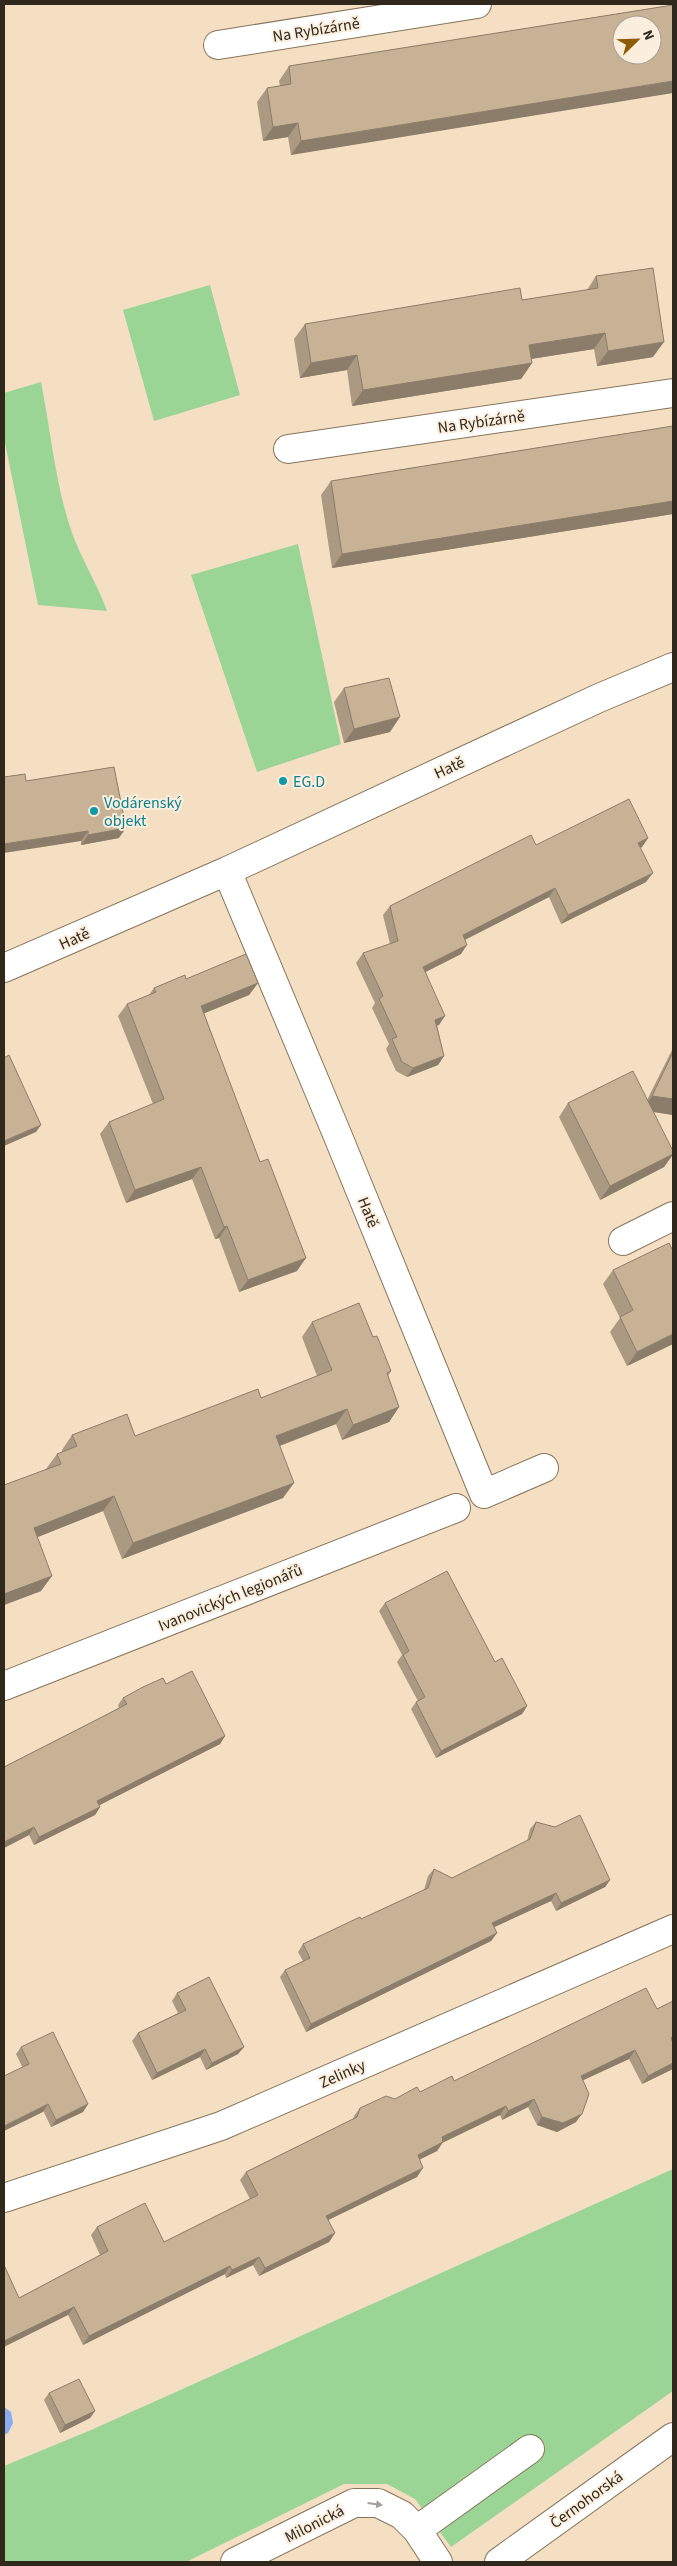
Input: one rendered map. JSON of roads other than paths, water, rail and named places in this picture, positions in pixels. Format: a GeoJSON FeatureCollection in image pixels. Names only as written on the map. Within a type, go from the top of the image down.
{"type":"FeatureCollection","features":[{"type":"Feature","properties":{"kind":"street","name":"Na Rybízárně"},"geometry":{"type":"LineString","coordinates":[[218,45],[414,9],[476,4]]}},
{"type":"Feature","properties":{"kind":"street","name":"Na Rybízárně"},"geometry":{"type":"LineString","coordinates":[[288,449],[673,393]]}},
{"type":"Feature","properties":{"kind":"street","name":"Hatě"},"geometry":{"type":"LineString","coordinates":[[4,968],[227,871],[599,698],[673,668]]}},
{"type":"Feature","properties":{"kind":"street","name":"Hatě"},"geometry":{"type":"LineString","coordinates":[[227,871],[341,1143],[484,1494],[544,1468]]}},
{"type":"Feature","properties":{"kind":"street"},"geometry":{"type":"LineString","coordinates":[[623,1241],[673,1216]]}},
{"type":"Feature","properties":{"kind":"street","name":"Ivanovických legionářů"},"geometry":{"type":"LineString","coordinates":[[4,1686],[456,1508]]}},
{"type":"Feature","properties":{"kind":"street","name":"Zelinky"},"geometry":{"type":"LineString","coordinates":[[4,2198],[221,2126],[673,1929]]}},
{"type":"Feature","properties":{"kind":"street","name":"Černohorská"},"geometry":{"type":"LineString","coordinates":[[499,2562],[673,2436]]}},
{"type":"Feature","properties":{"kind":"street"},"geometry":{"type":"LineString","coordinates":[[417,2530],[530,2449]]}},
{"type":"Feature","properties":{"kind":"street","name":"Milonická"},"geometry":{"type":"LineString","coordinates":[[235,2562],[354,2503],[378,2503],[402,2515],[417,2530],[438,2562]]}},
{"type":"Feature","properties":{"kind":"water"},"geometry":{"type":"Polygon","coordinates":[[[4,2407],[11,2412],[13,2423],[8,2433],[4,2435],[4,2407]]]}},
{"type":"Feature","properties":{"kind":"place","name":"EG.D"},"geometry":{"type":"Point","coordinates":[283,781]}},
{"type":"Feature","properties":{"kind":"place","name":"Vodárenský objekt"},"geometry":{"type":"Point","coordinates":[94,811]}}]}
